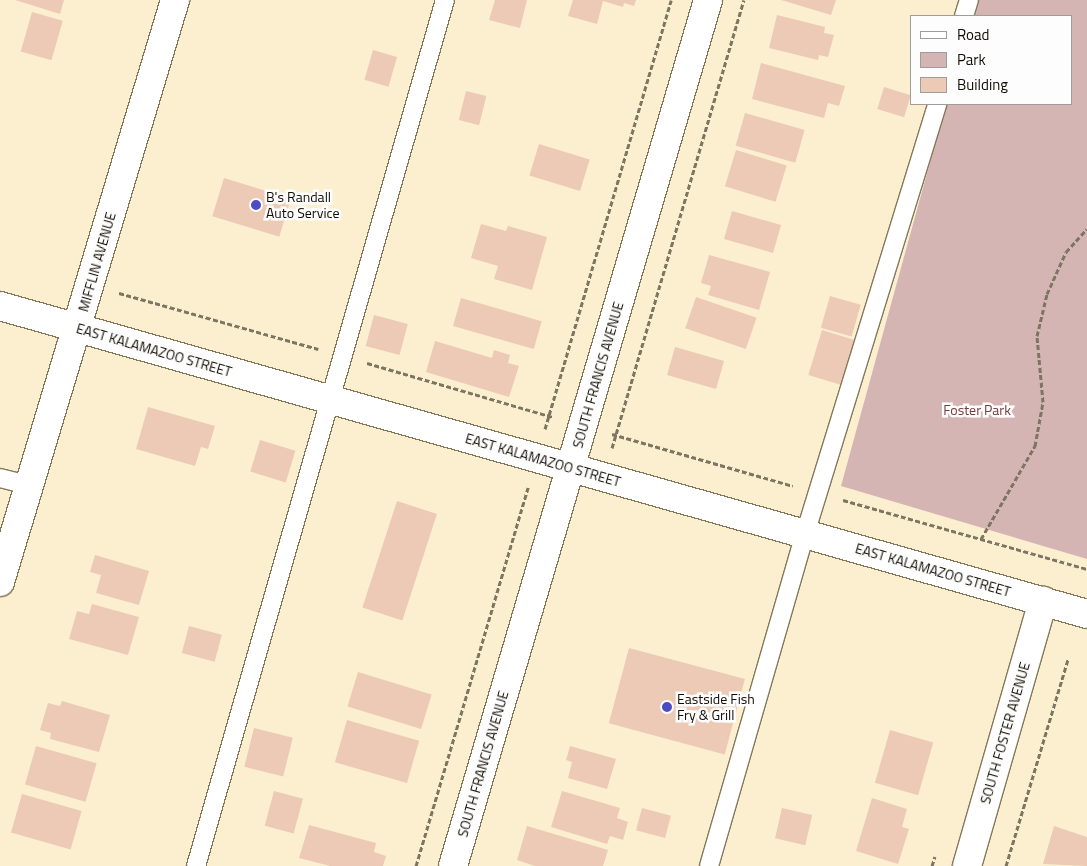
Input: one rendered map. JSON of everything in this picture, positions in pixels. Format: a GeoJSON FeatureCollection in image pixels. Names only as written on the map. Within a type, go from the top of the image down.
{"type":"FeatureCollection","features":[{"type":"Feature","properties":{"kind":"street","name":"MIFFLIN AVENUE"},"geometry":{"type":"LineString","coordinates":[[0,582],[175,0]]}},
{"type":"Feature","properties":{"kind":"street","name":"SOUTH FRANCIS AVENUE"},"geometry":{"type":"LineString","coordinates":[[453,866],[708,0]]}},
{"type":"Feature","properties":{"kind":"street","name":"EAST KALAMAZOO STREET"},"geometry":{"type":"LineString","coordinates":[[0,306],[1087,614]]}},
{"type":"Feature","properties":{"kind":"street","name":"SOUTH FOSTER AVENUE"},"geometry":{"type":"LineString","coordinates":[[967,866],[1043,601]]}},
{"type":"Feature","properties":{"kind":"lane"},"geometry":{"type":"LineString","coordinates":[[196,866],[445,0]]}},
{"type":"Feature","properties":{"kind":"lane"},"geometry":{"type":"LineString","coordinates":[[964,15],[968,0]]}},
{"type":"Feature","properties":{"kind":"lane"},"geometry":{"type":"LineString","coordinates":[[709,866],[805,534],[937,105]]}},
{"type":"Feature","properties":{"kind":"lane"},"geometry":{"type":"LineString","coordinates":[[0,478],[28,485]]}},
{"type":"Feature","properties":{"kind":"path"},"geometry":{"type":"LineString","coordinates":[[416,866],[672,0]]}},
{"type":"Feature","properties":{"kind":"path"},"geometry":{"type":"LineString","coordinates":[[616,435],[744,0]]}},
{"type":"Feature","properties":{"kind":"path"},"geometry":{"type":"LineString","coordinates":[[981,539],[1035,446],[1043,402],[1037,336],[1047,294],[1066,252],[1087,229]]}},
{"type":"Feature","properties":{"kind":"path"},"geometry":{"type":"LineString","coordinates":[[1006,866],[1068,659]]}},
{"type":"Feature","properties":{"kind":"green space","name":"Foster Park"},"geometry":{"type":"Polygon","coordinates":[[[975,0],[1087,0],[1087,559],[841,486],[946,105],[1072,105],[1072,15],[970,15],[975,0]]]}},
{"type":"Feature","properties":{"kind":"building"},"geometry":{"type":"Polygon","coordinates":[[[15,0],[64,0],[60,14],[15,0]]]}},
{"type":"Feature","properties":{"kind":"building"},"geometry":{"type":"Polygon","coordinates":[[[495,0],[527,0],[520,28],[489,20],[495,0]]]}},
{"type":"Feature","properties":{"kind":"building"},"geometry":{"type":"Polygon","coordinates":[[[573,0],[636,0],[634,6],[624,3],[623,7],[603,1],[597,24],[568,16],[573,0]]]}},
{"type":"Feature","properties":{"kind":"building"},"geometry":{"type":"Polygon","coordinates":[[[781,0],[836,0],[831,15],[781,0]]]}},
{"type":"Feature","properties":{"kind":"building"},"geometry":{"type":"Polygon","coordinates":[[[32,12],[63,21],[51,60],[21,51],[32,12]]]}},
{"type":"Feature","properties":{"kind":"building"},"geometry":{"type":"Polygon","coordinates":[[[777,15],[825,27],[824,33],[834,35],[828,57],[819,55],[818,60],[769,48],[777,15]]]}},
{"type":"Feature","properties":{"kind":"building"},"geometry":{"type":"Polygon","coordinates":[[[373,50],[397,57],[388,87],[364,80],[373,50]]]}},
{"type":"Feature","properties":{"kind":"building"},"geometry":{"type":"Polygon","coordinates":[[[761,63],[845,86],[839,106],[828,103],[824,118],[752,99],[761,63]]]}},
{"type":"Feature","properties":{"kind":"building"},"geometry":{"type":"Polygon","coordinates":[[[884,87],[910,95],[904,117],[877,109],[884,87]]]}},
{"type":"Feature","properties":{"kind":"building"},"geometry":{"type":"Polygon","coordinates":[[[466,91],[486,96],[479,125],[459,120],[466,91]]]}},
{"type":"Feature","properties":{"kind":"building"},"geometry":{"type":"Polygon","coordinates":[[[745,113],[805,130],[795,163],[736,146],[745,113]]]}},
{"type":"Feature","properties":{"kind":"building"},"geometry":{"type":"Polygon","coordinates":[[[539,144],[590,159],[580,191],[529,176],[539,144]]]}},
{"type":"Feature","properties":{"kind":"building"},"geometry":{"type":"Polygon","coordinates":[[[736,150],[787,165],[776,202],[725,186],[736,150]]]}},
{"type":"Feature","properties":{"kind":"building"},"geometry":{"type":"Polygon","coordinates":[[[224,178],[291,198],[279,237],[212,216],[224,178]]]}},
{"type":"Feature","properties":{"kind":"building"},"geometry":{"type":"Polygon","coordinates":[[[732,211],[781,225],[773,253],[724,239],[732,211]]]}},
{"type":"Feature","properties":{"kind":"building"},"geometry":{"type":"Polygon","coordinates":[[[481,224],[506,231],[508,226],[547,237],[532,290],[494,279],[498,266],[471,258],[481,224]]]}},
{"type":"Feature","properties":{"kind":"building"},"geometry":{"type":"Polygon","coordinates":[[[709,255],[770,272],[759,310],[708,295],[711,286],[701,283],[709,255]]]}},
{"type":"Feature","properties":{"kind":"building"},"geometry":{"type":"Polygon","coordinates":[[[830,296],[861,305],[852,337],[821,328],[830,296]]]}},
{"type":"Feature","properties":{"kind":"building"},"geometry":{"type":"Polygon","coordinates":[[[696,297],[757,318],[746,349],[685,328],[696,297]]]}},
{"type":"Feature","properties":{"kind":"building"},"geometry":{"type":"Polygon","coordinates":[[[461,298],[542,321],[534,349],[453,326],[461,298]]]}},
{"type":"Feature","properties":{"kind":"building"},"geometry":{"type":"Polygon","coordinates":[[[374,315],[408,324],[400,355],[366,346],[374,315]]]}},
{"type":"Feature","properties":{"kind":"building"},"geometry":{"type":"Polygon","coordinates":[[[822,330],[859,341],[846,386],[808,375],[822,330]]]}},
{"type":"Feature","properties":{"kind":"building"},"geometry":{"type":"Polygon","coordinates":[[[435,341],[492,358],[494,350],[510,355],[508,363],[519,366],[509,397],[426,372],[435,341]]]}},
{"type":"Feature","properties":{"kind":"building"},"geometry":{"type":"Polygon","coordinates":[[[675,347],[724,361],[716,389],[667,375],[675,347]]]}},
{"type":"Feature","properties":{"kind":"building"},"geometry":{"type":"Polygon","coordinates":[[[148,407],[215,426],[208,449],[201,447],[195,466],[136,449],[148,407]]]}},
{"type":"Feature","properties":{"kind":"building"},"geometry":{"type":"Polygon","coordinates":[[[260,440],[295,451],[286,482],[250,472],[260,440]]]}},
{"type":"Feature","properties":{"kind":"building"},"geometry":{"type":"Polygon","coordinates":[[[397,501],[437,514],[402,620],[362,608],[397,501]]]}},
{"type":"Feature","properties":{"kind":"building"},"geometry":{"type":"Polygon","coordinates":[[[95,555],[149,571],[139,605],[96,593],[101,575],[90,572],[95,555]]]}},
{"type":"Feature","properties":{"kind":"building"},"geometry":{"type":"Polygon","coordinates":[[[92,604],[139,617],[128,655],[69,639],[77,611],[89,614],[92,604]]]}},
{"type":"Feature","properties":{"kind":"building"},"geometry":{"type":"Polygon","coordinates":[[[189,626],[222,635],[215,662],[182,653],[189,626]]]}},
{"type":"Feature","properties":{"kind":"building"},"geometry":{"type":"Polygon","coordinates":[[[629,648],[745,679],[725,754],[609,723],[629,648]]]}},
{"type":"Feature","properties":{"kind":"building"},"geometry":{"type":"Polygon","coordinates":[[[358,672],[432,695],[421,729],[347,706],[358,672]]]}},
{"type":"Feature","properties":{"kind":"building"},"geometry":{"type":"Polygon","coordinates":[[[62,701],[110,715],[99,752],[50,739],[51,733],[40,730],[48,703],[60,706],[62,701]]]}},
{"type":"Feature","properties":{"kind":"building"},"geometry":{"type":"Polygon","coordinates":[[[347,720],[419,741],[407,783],[335,762],[347,720]]]}},
{"type":"Feature","properties":{"kind":"building"},"geometry":{"type":"Polygon","coordinates":[[[254,728],[293,738],[283,776],[244,767],[254,728]]]}},
{"type":"Feature","properties":{"kind":"building"},"geometry":{"type":"Polygon","coordinates":[[[890,730],[933,742],[918,795],[875,783],[890,730]]]}},
{"type":"Feature","properties":{"kind":"building"},"geometry":{"type":"Polygon","coordinates":[[[36,746],[97,763],[86,802],[25,784],[36,746]]]}},
{"type":"Feature","properties":{"kind":"building"},"geometry":{"type":"Polygon","coordinates":[[[570,746],[616,759],[607,789],[568,778],[572,762],[566,760],[570,746]]]}},
{"type":"Feature","properties":{"kind":"building"},"geometry":{"type":"Polygon","coordinates":[[[274,791],[303,799],[294,834],[265,826],[274,791]]]}},
{"type":"Feature","properties":{"kind":"building"},"geometry":{"type":"Polygon","coordinates":[[[562,791],[620,808],[617,818],[628,822],[623,840],[610,836],[607,844],[551,827],[562,791]]]}},
{"type":"Feature","properties":{"kind":"building"},"geometry":{"type":"Polygon","coordinates":[[[22,794],[82,811],[71,850],[11,832],[22,794]]]}},
{"type":"Feature","properties":{"kind":"building"},"geometry":{"type":"Polygon","coordinates":[[[872,798],[907,809],[902,827],[909,829],[898,864],[856,851],[872,798]]]}},
{"type":"Feature","properties":{"kind":"building"},"geometry":{"type":"Polygon","coordinates":[[[642,808],[671,816],[665,838],[636,830],[642,808]]]}},
{"type":"Feature","properties":{"kind":"building"},"geometry":{"type":"Polygon","coordinates":[[[782,808],[812,815],[805,845],[775,838],[782,808]]]}},
{"type":"Feature","properties":{"kind":"building"},"geometry":{"type":"Polygon","coordinates":[[[309,825],[376,843],[374,852],[386,856],[383,866],[330,866],[299,858],[309,825]]]}},
{"type":"Feature","properties":{"kind":"building"},"geometry":{"type":"Polygon","coordinates":[[[527,826],[608,850],[603,866],[535,866],[517,860],[527,826]]]}},
{"type":"Feature","properties":{"kind":"building"},"geometry":{"type":"Polygon","coordinates":[[[1054,826],[1087,837],[1087,866],[1043,864],[1054,826]]]}},
{"type":"Feature","properties":{"kind":"place","name":"B's Randall Auto Service"},"geometry":{"type":"Point","coordinates":[256,205]}},
{"type":"Feature","properties":{"kind":"place","name":"Eastside Fish Fry & Grill"},"geometry":{"type":"Point","coordinates":[667,707]}}]}
